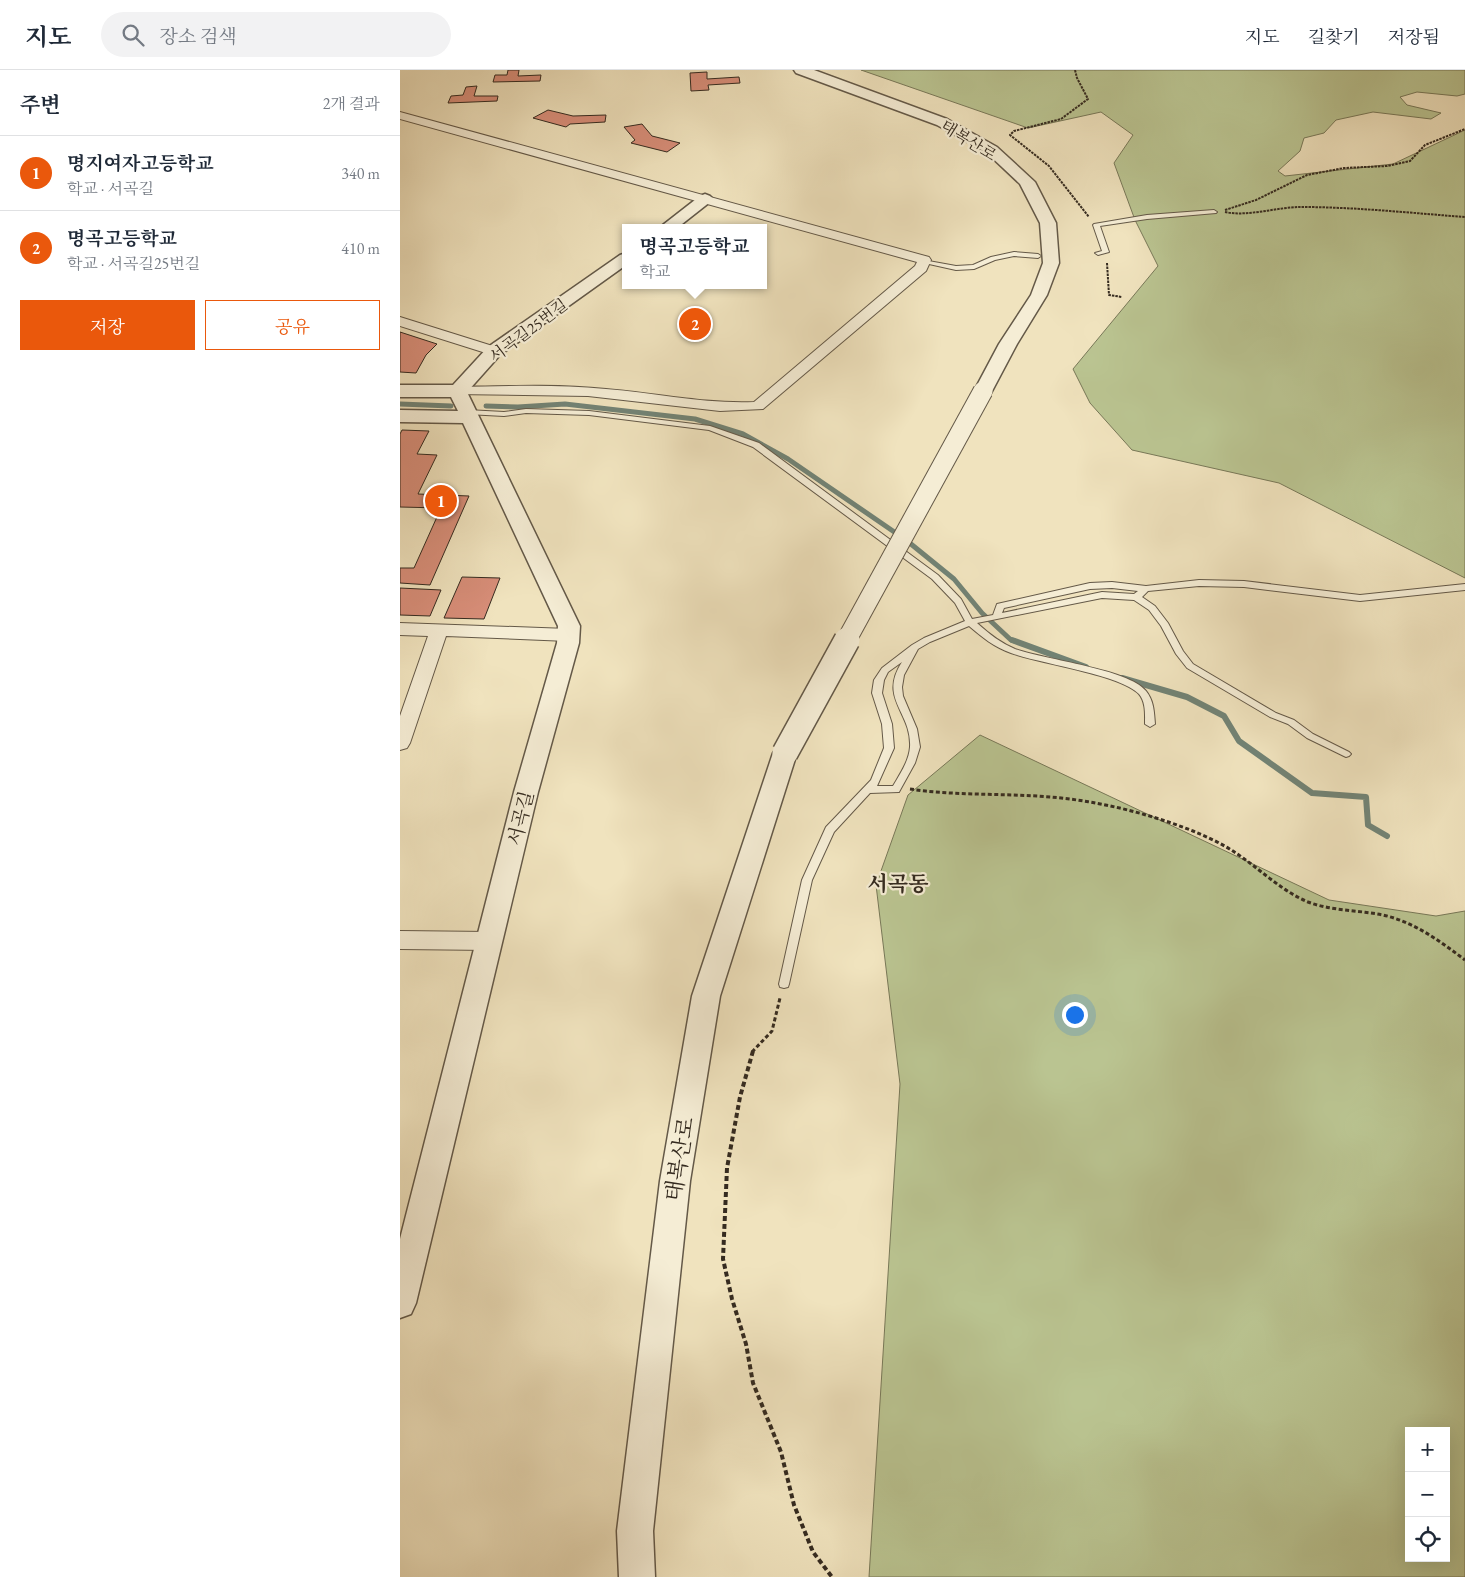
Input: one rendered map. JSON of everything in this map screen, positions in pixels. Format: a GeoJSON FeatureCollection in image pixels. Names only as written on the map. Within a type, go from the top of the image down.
{"type":"FeatureCollection","features":[{"type":"Feature","properties":{"kind":"street","name":"태복산로"},"geometry":{"type":"LineString","coordinates":[[637,1577],[635,1532],[674,1181],[705,1006],[785,753],[1008,344],[1039,295],[1051,262],[1048,223],[1027,182],[992,150],[942,122],[801,70]]}},
{"type":"Feature","properties":{"kind":"street"},"geometry":{"type":"LineString","coordinates":[[400,115],[924,260],[921,268],[758,406],[733,408],[606,393],[498,390],[458,392],[400,391]]}},
{"type":"Feature","properties":{"kind":"street"},"geometry":{"type":"LineString","coordinates":[[672,224],[705,199]]}},
{"type":"Feature","properties":{"kind":"street","name":"서곡길25번길"},"geometry":{"type":"LineString","coordinates":[[458,392],[494,351],[622,261]]}},
{"type":"Feature","properties":{"kind":"street"},"geometry":{"type":"LineString","coordinates":[[400,321],[494,351]]}},
{"type":"Feature","properties":{"kind":"street"},"geometry":{"type":"LineString","coordinates":[[400,416],[468,414],[458,392]]}},
{"type":"Feature","properties":{"kind":"street","name":"서곡길"},"geometry":{"type":"LineString","coordinates":[[400,1303],[526,792],[568,643],[569,626],[468,414]]}},
{"type":"Feature","properties":{"kind":"street"},"geometry":{"type":"LineString","coordinates":[[400,628],[568,635]]}},
{"type":"Feature","properties":{"kind":"street"},"geometry":{"type":"LineString","coordinates":[[400,742],[439,631]]}},
{"type":"Feature","properties":{"kind":"street"},"geometry":{"type":"LineString","coordinates":[[400,940],[489,941]]}},
{"type":"Feature","properties":{"kind":"lane"},"geometry":{"type":"LineString","coordinates":[[1098,253],[1106,252],[1096,225],[1146,217],[1214,212]]}},
{"type":"Feature","properties":{"kind":"lane"},"geometry":{"type":"LineString","coordinates":[[923,262],[956,268],[974,267],[993,258],[1014,254],[1038,256]]}},
{"type":"Feature","properties":{"kind":"lane"},"geometry":{"type":"LineString","coordinates":[[468,414],[526,412],[589,413],[710,428],[756,445],[935,577],[958,601],[970,622],[992,640],[1013,650],[1112,677],[1130,684],[1142,692],[1148,701],[1150,724]]}},
{"type":"Feature","properties":{"kind":"lane"},"geometry":{"type":"LineString","coordinates":[[996,617],[1000,606],[1090,586],[1112,585],[1146,589],[1199,583],[1244,584],[1360,598],[1465,586]]}},
{"type":"Feature","properties":{"kind":"lane"},"geometry":{"type":"LineString","coordinates":[[1136,597],[1146,589]]}},
{"type":"Feature","properties":{"kind":"lane"},"geometry":{"type":"LineString","coordinates":[[784,984],[807,880],[830,830],[874,782],[889,748],[887,724],[877,693],[879,680],[885,670],[927,640],[970,622],[1102,595],[1136,597],[1152,608],[1165,626],[1179,652],[1190,666],[1273,715],[1291,722],[1310,736],[1346,754]]}},
{"type":"Feature","properties":{"kind":"lane"},"geometry":{"type":"LineString","coordinates":[[867,790],[896,790],[910,765],[915,746],[899,692],[898,678],[915,648]]}},
{"type":"Feature","properties":{"kind":"path"},"geometry":{"type":"LineString","coordinates":[[1075,70],[1078,82],[1089,97],[1088,99],[1061,119],[1014,131],[1010,135],[1049,166],[1096,225]]}},
{"type":"Feature","properties":{"kind":"path"},"geometry":{"type":"LineString","coordinates":[[1214,212],[1248,203],[1307,175],[1344,168],[1387,166],[1410,161],[1425,145],[1465,129]]}},
{"type":"Feature","properties":{"kind":"path"},"geometry":{"type":"LineString","coordinates":[[1214,212],[1235,214],[1281,207],[1315,207],[1465,217]]}},
{"type":"Feature","properties":{"kind":"path"},"geometry":{"type":"LineString","coordinates":[[1106,252],[1109,295],[1122,296]]}},
{"type":"Feature","properties":{"kind":"path"},"geometry":{"type":"LineString","coordinates":[[897,786],[956,796],[1050,797],[1132,811],[1182,827],[1223,845],[1287,891],[1309,902],[1337,910],[1382,915],[1405,921],[1426,932],[1465,960]]}},
{"type":"Feature","properties":{"kind":"path"},"geometry":{"type":"LineString","coordinates":[[784,984],[772,1030],[751,1053],[740,1097],[727,1168],[723,1259],[732,1299],[746,1344],[753,1382],[781,1452],[794,1505],[813,1552],[832,1577]]}},
{"type":"Feature","properties":{"kind":"green space"},"geometry":{"type":"Polygon","coordinates":[[[861,70],[1465,70],[1465,94],[1457,96],[1417,92],[1400,97],[1407,105],[1441,113],[1431,119],[1373,112],[1336,120],[1324,133],[1304,138],[1300,151],[1278,171],[1285,176],[1393,164],[1465,130],[1465,578],[1279,483],[1132,450],[1090,403],[1073,369],[1158,266],[1135,220],[1114,163],[1133,135],[1101,112],[1028,128],[861,70]]]}},
{"type":"Feature","properties":{"kind":"green space"},"geometry":{"type":"Polygon","coordinates":[[[980,735],[1329,900],[1436,916],[1465,911],[1465,1577],[869,1577],[900,1084],[876,885],[908,795],[980,735]]]}},
{"type":"Feature","properties":{"kind":"building"},"geometry":{"type":"Polygon","coordinates":[[[508,70],[519,70],[518,76],[541,75],[540,81],[493,82],[495,75],[507,75],[508,70]]]}},
{"type":"Feature","properties":{"kind":"building"},"geometry":{"type":"Polygon","coordinates":[[[707,72],[707,79],[739,77],[740,83],[708,85],[709,90],[691,91],[690,73],[707,72]]]}},
{"type":"Feature","properties":{"kind":"building"},"geometry":{"type":"Polygon","coordinates":[[[477,86],[474,96],[498,96],[497,101],[448,103],[451,96],[463,95],[466,87],[477,86]]]}},
{"type":"Feature","properties":{"kind":"building"},"geometry":{"type":"Polygon","coordinates":[[[548,110],[573,116],[606,115],[605,122],[570,124],[566,127],[533,118],[548,110]]]}},
{"type":"Feature","properties":{"kind":"building"},"geometry":{"type":"Polygon","coordinates":[[[642,124],[652,136],[680,143],[667,152],[631,143],[635,140],[624,127],[642,124]]]}},
{"type":"Feature","properties":{"kind":"building"},"geometry":{"type":"Polygon","coordinates":[[[400,332],[437,344],[426,355],[416,373],[400,372],[400,332]]]}},
{"type":"Feature","properties":{"kind":"building"},"geometry":{"type":"Polygon","coordinates":[[[402,430],[429,431],[417,454],[437,455],[418,494],[469,496],[430,585],[400,583],[400,568],[414,568],[441,508],[400,507],[400,434],[402,430]]]}},
{"type":"Feature","properties":{"kind":"building"},"geometry":{"type":"Polygon","coordinates":[[[462,577],[500,578],[484,619],[444,618],[462,577]]]}},
{"type":"Feature","properties":{"kind":"building"},"geometry":{"type":"Polygon","coordinates":[[[400,588],[441,590],[430,616],[400,615],[400,588]]]}},
{"type":"Feature","properties":{"kind":"waterway"},"geometry":{"type":"LineString","coordinates":[[400,404],[451,406]]}},
{"type":"Feature","properties":{"kind":"waterway"},"geometry":{"type":"LineString","coordinates":[[486,406],[518,407],[565,404],[695,419],[743,434],[788,459],[906,540],[954,579],[982,613],[1014,641]]}},
{"type":"Feature","properties":{"kind":"waterway"},"geometry":{"type":"LineString","coordinates":[[1014,641],[1086,667]]}},
{"type":"Feature","properties":{"kind":"waterway"},"geometry":{"type":"LineString","coordinates":[[1122,678],[1187,697],[1224,716],[1239,741],[1312,793],[1366,797],[1368,825],[1387,836]]}},
{"type":"Feature","properties":{"kind":"place","name":"명곡고등학교"},"geometry":{"type":"Point","coordinates":[695,324]}},
{"type":"Feature","properties":{"kind":"place","name":"명지여자고등학교"},"geometry":{"type":"Point","coordinates":[441,501]}},
{"type":"Feature","properties":{"kind":"district","name":"서곡동"},"geometry":{"type":"Point","coordinates":[898,884]}}]}
